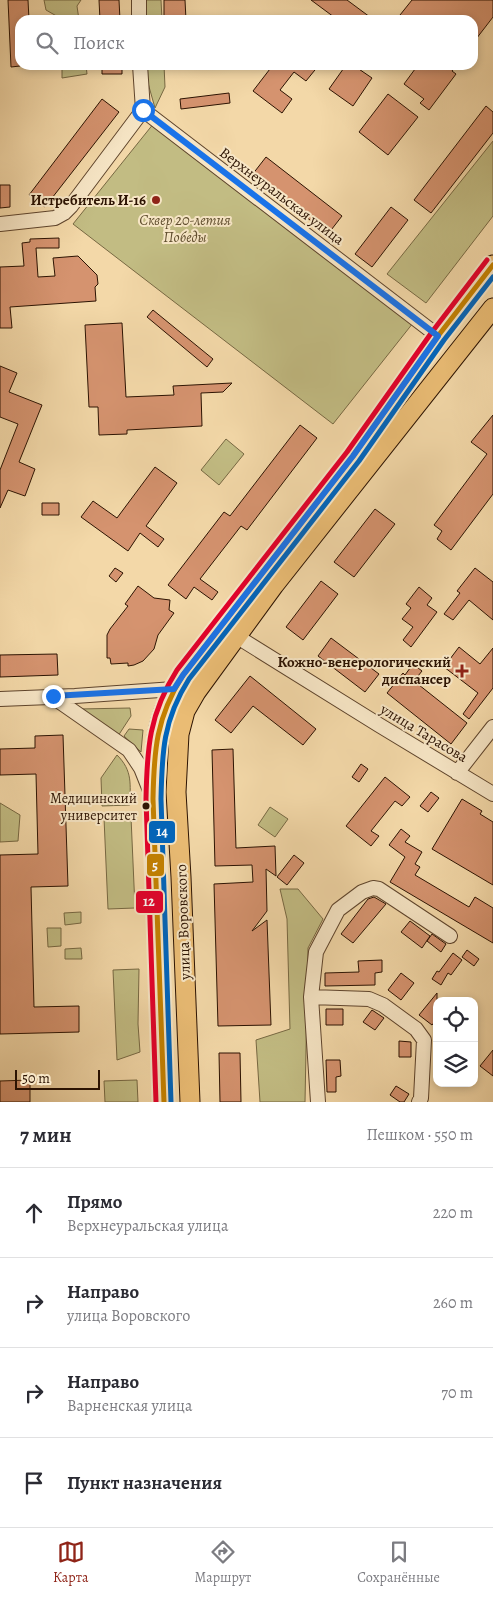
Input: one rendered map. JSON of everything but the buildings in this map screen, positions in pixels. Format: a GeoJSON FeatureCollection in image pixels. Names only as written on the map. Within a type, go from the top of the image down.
{"type":"FeatureCollection","features":[{"type":"Feature","properties":{"kind":"main road","name":"улица Воровского"},"geometry":{"type":"LineString","coordinates":[[164,1102],[153,798],[157,731],[164,708],[183,675],[353,456],[438,336],[493,265]]}},
{"type":"Feature","properties":{"kind":"main road","name":"улица Воровского"},"geometry":{"type":"LineString","coordinates":[[190,1102],[176,792],[179,734],[185,710],[236,636],[356,480],[493,308]]}},
{"type":"Feature","properties":{"kind":"street"},"geometry":{"type":"LineString","coordinates":[[139,0],[139,15]]}},
{"type":"Feature","properties":{"kind":"street"},"geometry":{"type":"LineString","coordinates":[[0,224],[55,218],[72,206],[143,110],[140,70]]}},
{"type":"Feature","properties":{"kind":"street","name":"Верхнеуральская улица"},"geometry":{"type":"LineString","coordinates":[[143,110],[438,336]]}},
{"type":"Feature","properties":{"kind":"street","name":"улица Тарасова"},"geometry":{"type":"LineString","coordinates":[[236,636],[493,794]]}},
{"type":"Feature","properties":{"kind":"street"},"geometry":{"type":"LineString","coordinates":[[0,699],[174,689]]}},
{"type":"Feature","properties":{"kind":"street"},"geometry":{"type":"LineString","coordinates":[[53,696],[129,750],[141,768],[153,798]]}},
{"type":"Feature","properties":{"kind":"street"},"geometry":{"type":"LineString","coordinates":[[457,773],[493,727]]}},
{"type":"Feature","properties":{"kind":"street"},"geometry":{"type":"LineString","coordinates":[[318,1102],[310,997],[316,952],[338,910],[362,892],[373,888],[379,889],[450,936]]}},
{"type":"Feature","properties":{"kind":"street"},"geometry":{"type":"LineString","coordinates":[[310,997],[368,999],[383,1005],[416,1029],[424,1040],[421,1098],[419,1102]]}},
{"type":"Feature","properties":{"kind":"green space"},"geometry":{"type":"Polygon","coordinates":[[[44,0],[81,0],[77,6],[78,15],[55,15],[46,10],[44,0]]]}},
{"type":"Feature","properties":{"kind":"green space"},"geometry":{"type":"Polygon","coordinates":[[[146,0],[161,0],[162,15],[146,15],[146,0]]]}},
{"type":"Feature","properties":{"kind":"green space"},"geometry":{"type":"Polygon","coordinates":[[[62,70],[87,70],[87,74],[62,78],[62,70]]]}},
{"type":"Feature","properties":{"kind":"green space"},"geometry":{"type":"Polygon","coordinates":[[[146,70],[164,70],[165,87],[155,108],[146,70]]]}},
{"type":"Feature","properties":{"kind":"green space","name":"Сквер 20-летия Победы"},"geometry":{"type":"Polygon","coordinates":[[[154,123],[413,323],[333,424],[73,224],[154,123]]]}},
{"type":"Feature","properties":{"kind":"green space"},"geometry":{"type":"Polygon","coordinates":[[[493,141],[493,216],[426,303],[387,274],[493,141]]]}},
{"type":"Feature","properties":{"kind":"green space"},"geometry":{"type":"Polygon","coordinates":[[[226,439],[244,454],[219,485],[201,470],[226,439]]]}},
{"type":"Feature","properties":{"kind":"green space"},"geometry":{"type":"Polygon","coordinates":[[[130,708],[131,716],[118,736],[79,709],[130,708]]]}},
{"type":"Feature","properties":{"kind":"green space"},"geometry":{"type":"Polygon","coordinates":[[[129,729],[143,730],[141,752],[124,736],[129,729]]]}},
{"type":"Feature","properties":{"kind":"green space"},"geometry":{"type":"Polygon","coordinates":[[[117,755],[126,767],[130,778],[130,805],[102,806],[101,778],[117,755]]]}},
{"type":"Feature","properties":{"kind":"green space"},"geometry":{"type":"Polygon","coordinates":[[[0,803],[20,815],[18,841],[0,842],[0,803]]]}},
{"type":"Feature","properties":{"kind":"green space"},"geometry":{"type":"Polygon","coordinates":[[[270,807],[288,819],[275,837],[258,825],[270,807]]]}},
{"type":"Feature","properties":{"kind":"green space"},"geometry":{"type":"Polygon","coordinates":[[[131,817],[135,908],[108,909],[104,818],[131,817]]]}},
{"type":"Feature","properties":{"kind":"green space"},"geometry":{"type":"Polygon","coordinates":[[[280,889],[298,889],[323,919],[308,948],[305,1102],[260,1102],[256,1040],[290,1029],[287,919],[280,889]]]}},
{"type":"Feature","properties":{"kind":"green space"},"geometry":{"type":"Polygon","coordinates":[[[81,912],[81,923],[65,925],[64,913],[81,912]]]}},
{"type":"Feature","properties":{"kind":"green space"},"geometry":{"type":"Polygon","coordinates":[[[47,928],[61,928],[61,946],[48,947],[47,928]]]}},
{"type":"Feature","properties":{"kind":"green space"},"geometry":{"type":"Polygon","coordinates":[[[81,948],[82,959],[65,959],[65,949],[81,948]]]}},
{"type":"Feature","properties":{"kind":"green space"},"geometry":{"type":"Polygon","coordinates":[[[139,969],[138,1024],[140,1052],[117,1060],[113,970],[139,969]]]}},
{"type":"Feature","properties":{"kind":"green space"},"geometry":{"type":"Polygon","coordinates":[[[137,1080],[138,1102],[105,1102],[104,1081],[137,1080]]]}},
{"type":"Feature","properties":{"kind":"transit line","name":"12"},"geometry":{"type":"LineString","coordinates":[[156,1102],[146,799],[147,764],[151,732],[160,702],[177,670],[347,452],[432,332],[487,260]]}},
{"type":"Feature","properties":{"kind":"transit line","name":"5"},"geometry":{"type":"LineString","coordinates":[[164,1102],[153,799],[154,765],[158,735],[167,706],[183,675],[353,456],[438,336],[493,265]]}},
{"type":"Feature","properties":{"kind":"transit line","name":"14"},"geometry":{"type":"LineString","coordinates":[[171,1102],[161,799],[163,751],[174,708],[189,679],[359,461],[444,340],[493,277]]}},
{"type":"Feature","properties":{"kind":"place","name":"Истребитель И-16"},"geometry":{"type":"Point","coordinates":[156,200]}},
{"type":"Feature","properties":{"kind":"place","name":"Кожно-венерологический диспансер"},"geometry":{"type":"Point","coordinates":[462,671]}},
{"type":"Feature","properties":{"kind":"place","name":"Медицинский университет"},"geometry":{"type":"Point","coordinates":[146,806]}},
{"type":"Feature","properties":{"kind":"route"},"geometry":{"type":"LineString","coordinates":[[53,696],[174,689],[179,680],[353,456],[438,336],[143,110]]}}]}
